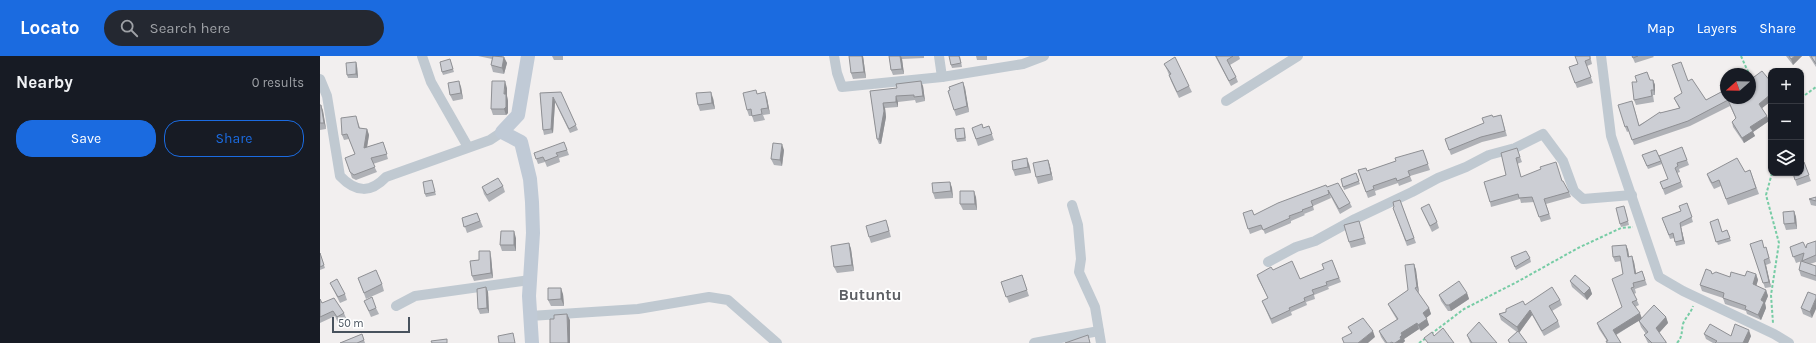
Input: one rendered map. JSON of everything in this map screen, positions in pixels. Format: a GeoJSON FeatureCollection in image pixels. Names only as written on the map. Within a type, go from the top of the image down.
{"type":"FeatureCollection","features":[{"type":"Feature","properties":{"kind":"street"},"geometry":{"type":"LineString","coordinates":[[422,56],[430,82],[468,147]]}},
{"type":"Feature","properties":{"kind":"street"},"geometry":{"type":"LineString","coordinates":[[528,56],[518,115],[521,142],[530,180],[532,202],[530,280],[532,343]]}},
{"type":"Feature","properties":{"kind":"street"},"geometry":{"type":"LineString","coordinates":[[834,56],[837,74],[842,87],[942,77],[1023,64],[1032,58],[1044,56]]}},
{"type":"Feature","properties":{"kind":"street"},"geometry":{"type":"LineString","coordinates":[[940,56],[942,77]]}},
{"type":"Feature","properties":{"kind":"street"},"geometry":{"type":"LineString","coordinates":[[1226,100],[1298,56]]}},
{"type":"Feature","properties":{"kind":"street"},"geometry":{"type":"LineString","coordinates":[[1601,56],[1611,136],[1643,226],[1659,277],[1696,298],[1774,334],[1789,343]]}},
{"type":"Feature","properties":{"kind":"street"},"geometry":{"type":"LineString","coordinates":[[320,79],[327,96],[340,176],[346,183],[358,189],[368,189],[379,185],[386,177],[490,140],[502,132],[518,115]]}},
{"type":"Feature","properties":{"kind":"street"},"geometry":{"type":"LineString","coordinates":[[502,132],[521,142]]}},
{"type":"Feature","properties":{"kind":"street"},"geometry":{"type":"LineString","coordinates":[[1268,262],[1296,247],[1315,241],[1355,219],[1438,178],[1466,167],[1489,155],[1515,148],[1543,134],[1563,161],[1574,191],[1583,199],[1632,195]]}},
{"type":"Feature","properties":{"kind":"street"},"geometry":{"type":"LineString","coordinates":[[1072,205],[1078,225],[1081,259],[1079,272],[1095,307],[1101,343]]}},
{"type":"Feature","properties":{"kind":"street"},"geometry":{"type":"LineString","coordinates":[[396,306],[415,296],[530,280]]}},
{"type":"Feature","properties":{"kind":"street"},"geometry":{"type":"LineString","coordinates":[[530,316],[638,309],[710,297],[728,300],[778,343]]}},
{"type":"Feature","properties":{"kind":"street"},"geometry":{"type":"LineString","coordinates":[[1034,343],[1099,331]]}},
{"type":"Feature","properties":{"kind":"path"},"geometry":{"type":"LineString","coordinates":[[1741,56],[1746,68]]}},
{"type":"Feature","properties":{"kind":"path"},"geometry":{"type":"LineString","coordinates":[[1804,96],[1816,87]]}},
{"type":"Feature","properties":{"kind":"path"},"geometry":{"type":"LineString","coordinates":[[1771,176],[1766,195],[1779,243],[1772,295],[1774,334]]}},
{"type":"Feature","properties":{"kind":"path"},"geometry":{"type":"LineString","coordinates":[[1419,343],[1464,309],[1578,248],[1621,228],[1643,226]]}},
{"type":"Feature","properties":{"kind":"path"},"geometry":{"type":"LineString","coordinates":[[1676,343],[1682,337],[1683,323],[1690,314],[1696,298]]}},
{"type":"Feature","properties":{"kind":"building"},"geometry":{"type":"Polygon","coordinates":[[[493,56],[504,57],[502,68],[491,65],[493,56]]]}},
{"type":"Feature","properties":{"kind":"building"},"geometry":{"type":"Polygon","coordinates":[[[849,56],[862,56],[864,72],[851,73],[849,56]]]}},
{"type":"Feature","properties":{"kind":"building"},"geometry":{"type":"Polygon","coordinates":[[[889,56],[900,56],[902,69],[891,70],[889,56]]]}},
{"type":"Feature","properties":{"kind":"building"},"geometry":{"type":"Polygon","coordinates":[[[949,56],[959,56],[961,63],[951,65],[949,56]]]}},
{"type":"Feature","properties":{"kind":"building"},"geometry":{"type":"Polygon","coordinates":[[[1216,56],[1233,56],[1227,60],[1236,77],[1229,81],[1216,56]]]}},
{"type":"Feature","properties":{"kind":"building"},"geometry":{"type":"Polygon","coordinates":[[[1575,56],[1590,56],[1590,59],[1585,61],[1591,77],[1575,83],[1569,67],[1578,64],[1575,56]]]}},
{"type":"Feature","properties":{"kind":"building"},"geometry":{"type":"Polygon","coordinates":[[[1811,56],[1816,56],[1816,64],[1811,56]]]}},
{"type":"Feature","properties":{"kind":"building"},"geometry":{"type":"Polygon","coordinates":[[[1175,57],[1189,86],[1177,92],[1169,75],[1171,74],[1164,64],[1175,57]]]}},
{"type":"Feature","properties":{"kind":"building"},"geometry":{"type":"Polygon","coordinates":[[[450,59],[453,69],[442,72],[440,62],[450,59]]]}},
{"type":"Feature","properties":{"kind":"building"},"geometry":{"type":"Polygon","coordinates":[[[356,62],[356,74],[347,75],[346,63],[356,62]]]}},
{"type":"Feature","properties":{"kind":"building"},"geometry":{"type":"Polygon","coordinates":[[[1681,62],[1688,81],[1692,79],[1706,100],[1720,93],[1720,104],[1688,121],[1632,140],[1627,126],[1625,127],[1618,105],[1632,101],[1639,126],[1660,112],[1680,108],[1674,98],[1682,93],[1672,65],[1681,62]]]}},
{"type":"Feature","properties":{"kind":"building"},"geometry":{"type":"Polygon","coordinates":[[[1762,71],[1768,78],[1768,96],[1759,104],[1767,116],[1750,127],[1753,131],[1742,138],[1732,122],[1736,118],[1730,104],[1756,104],[1756,76],[1762,71]]]}},
{"type":"Feature","properties":{"kind":"building"},"geometry":{"type":"Polygon","coordinates":[[[1647,72],[1650,80],[1653,80],[1654,90],[1651,90],[1652,96],[1634,100],[1632,82],[1637,82],[1635,76],[1647,72]]]}},
{"type":"Feature","properties":{"kind":"building"},"geometry":{"type":"Polygon","coordinates":[[[459,81],[461,93],[450,95],[448,83],[459,81]]]}},
{"type":"Feature","properties":{"kind":"building"},"geometry":{"type":"Polygon","coordinates":[[[492,81],[505,81],[504,94],[506,94],[506,107],[504,109],[491,109],[492,81]]]}},
{"type":"Feature","properties":{"kind":"building"},"geometry":{"type":"Polygon","coordinates":[[[921,81],[923,96],[896,96],[896,102],[883,103],[884,111],[879,139],[877,139],[870,91],[897,88],[896,84],[921,81]]]}},
{"type":"Feature","properties":{"kind":"building"},"geometry":{"type":"Polygon","coordinates":[[[963,82],[967,106],[954,110],[948,91],[950,90],[949,87],[963,82]]]}},
{"type":"Feature","properties":{"kind":"building"},"geometry":{"type":"Polygon","coordinates":[[[756,90],[757,94],[765,92],[768,108],[761,109],[762,114],[752,116],[751,109],[747,110],[743,93],[756,90]]]}},
{"type":"Feature","properties":{"kind":"building"},"geometry":{"type":"Polygon","coordinates":[[[561,92],[576,125],[569,129],[553,97],[551,129],[543,130],[540,93],[561,92]]]}},
{"type":"Feature","properties":{"kind":"building"},"geometry":{"type":"Polygon","coordinates":[[[711,92],[712,103],[698,105],[696,93],[711,92]]]}},
{"type":"Feature","properties":{"kind":"building"},"geometry":{"type":"Polygon","coordinates":[[[321,105],[324,123],[320,123],[321,105]]]}},
{"type":"Feature","properties":{"kind":"building"},"geometry":{"type":"Polygon","coordinates":[[[1492,115],[1493,117],[1501,115],[1505,131],[1481,137],[1449,150],[1445,139],[1484,123],[1482,118],[1492,115]]]}},
{"type":"Feature","properties":{"kind":"building"},"geometry":{"type":"Polygon","coordinates":[[[356,116],[359,128],[367,129],[364,148],[383,142],[387,154],[371,158],[375,167],[354,175],[350,172],[345,158],[355,154],[347,134],[342,135],[341,118],[356,116]]]}},
{"type":"Feature","properties":{"kind":"building"},"geometry":{"type":"Polygon","coordinates":[[[982,124],[983,128],[989,126],[992,134],[976,139],[972,128],[982,124]]]}},
{"type":"Feature","properties":{"kind":"building"},"geometry":{"type":"Polygon","coordinates":[[[964,128],[965,138],[956,139],[955,129],[964,128]]]}},
{"type":"Feature","properties":{"kind":"building"},"geometry":{"type":"Polygon","coordinates":[[[564,142],[567,150],[556,153],[558,156],[545,161],[543,157],[536,159],[534,153],[564,142]]]}},
{"type":"Feature","properties":{"kind":"building"},"geometry":{"type":"Polygon","coordinates":[[[773,143],[782,144],[780,160],[771,159],[773,143]]]}},
{"type":"Feature","properties":{"kind":"building"},"geometry":{"type":"Polygon","coordinates":[[[1682,147],[1687,160],[1677,163],[1678,166],[1675,168],[1681,182],[1663,189],[1660,182],[1668,179],[1659,156],[1682,147]]]}},
{"type":"Feature","properties":{"kind":"building"},"geometry":{"type":"Polygon","coordinates":[[[1517,148],[1520,157],[1516,158],[1521,177],[1541,169],[1540,167],[1556,162],[1562,181],[1569,192],[1544,199],[1549,214],[1539,217],[1532,197],[1519,198],[1518,194],[1490,202],[1484,182],[1506,175],[1501,153],[1517,148]]]}},
{"type":"Feature","properties":{"kind":"building"},"geometry":{"type":"Polygon","coordinates":[[[1423,150],[1428,164],[1408,171],[1410,176],[1397,181],[1396,178],[1373,186],[1374,189],[1366,192],[1358,170],[1366,168],[1367,171],[1396,161],[1395,158],[1423,150]]]}},
{"type":"Feature","properties":{"kind":"building"},"geometry":{"type":"Polygon","coordinates":[[[1656,150],[1661,161],[1647,166],[1642,155],[1656,150]]]}},
{"type":"Feature","properties":{"kind":"building"},"geometry":{"type":"Polygon","coordinates":[[[1027,158],[1028,167],[1013,170],[1012,161],[1027,158]]]}},
{"type":"Feature","properties":{"kind":"building"},"geometry":{"type":"Polygon","coordinates":[[[1737,158],[1745,172],[1750,170],[1756,188],[1726,199],[1719,180],[1712,183],[1707,174],[1737,158]]]}},
{"type":"Feature","properties":{"kind":"building"},"geometry":{"type":"Polygon","coordinates":[[[1048,160],[1051,174],[1036,177],[1033,163],[1048,160]]]}},
{"type":"Feature","properties":{"kind":"building"},"geometry":{"type":"Polygon","coordinates":[[[1804,162],[1809,175],[1795,180],[1794,176],[1804,176],[1804,162]]]}},
{"type":"Feature","properties":{"kind":"building"},"geometry":{"type":"Polygon","coordinates":[[[1356,173],[1359,181],[1343,187],[1341,179],[1356,173]]]}},
{"type":"Feature","properties":{"kind":"building"},"geometry":{"type":"Polygon","coordinates":[[[498,178],[503,186],[487,195],[482,187],[498,178]]]}},
{"type":"Feature","properties":{"kind":"building"},"geometry":{"type":"Polygon","coordinates":[[[432,180],[435,192],[425,194],[423,182],[432,180]]]}},
{"type":"Feature","properties":{"kind":"building"},"geometry":{"type":"Polygon","coordinates":[[[950,182],[951,191],[933,193],[932,183],[950,182]]]}},
{"type":"Feature","properties":{"kind":"building"},"geometry":{"type":"Polygon","coordinates":[[[1338,183],[1350,203],[1339,209],[1328,190],[1329,194],[1311,201],[1313,206],[1289,216],[1290,218],[1263,230],[1261,225],[1248,229],[1243,213],[1252,210],[1254,215],[1278,203],[1326,185],[1327,187],[1338,183]]]}},
{"type":"Feature","properties":{"kind":"building"},"geometry":{"type":"Polygon","coordinates":[[[960,191],[974,191],[975,204],[960,204],[960,191]]]}},
{"type":"Feature","properties":{"kind":"building"},"geometry":{"type":"Polygon","coordinates":[[[1816,197],[1816,201],[1809,199],[1816,197]]]}},
{"type":"Feature","properties":{"kind":"building"},"geometry":{"type":"Polygon","coordinates":[[[1400,200],[1414,238],[1406,241],[1393,208],[1393,202],[1400,200]]]}},
{"type":"Feature","properties":{"kind":"building"},"geometry":{"type":"Polygon","coordinates":[[[1687,203],[1692,217],[1680,223],[1683,240],[1675,242],[1673,233],[1669,235],[1662,218],[1681,211],[1679,206],[1687,203]]]}},
{"type":"Feature","properties":{"kind":"building"},"geometry":{"type":"Polygon","coordinates":[[[1429,204],[1437,222],[1430,226],[1421,208],[1429,204]]]}},
{"type":"Feature","properties":{"kind":"building"},"geometry":{"type":"Polygon","coordinates":[[[1624,206],[1628,221],[1620,224],[1616,208],[1624,206]]]}},
{"type":"Feature","properties":{"kind":"building"},"geometry":{"type":"Polygon","coordinates":[[[1794,211],[1795,223],[1784,224],[1783,212],[1794,211]]]}},
{"type":"Feature","properties":{"kind":"building"},"geometry":{"type":"Polygon","coordinates":[[[477,213],[480,221],[464,227],[462,218],[477,213]]]}},
{"type":"Feature","properties":{"kind":"building"},"geometry":{"type":"Polygon","coordinates":[[[1718,219],[1722,232],[1727,230],[1730,238],[1716,242],[1710,222],[1718,219]]]}},
{"type":"Feature","properties":{"kind":"building"},"geometry":{"type":"Polygon","coordinates":[[[886,220],[889,231],[869,237],[866,226],[886,220]]]}},
{"type":"Feature","properties":{"kind":"building"},"geometry":{"type":"Polygon","coordinates":[[[1359,221],[1364,238],[1349,242],[1344,225],[1359,221]]]}},
{"type":"Feature","properties":{"kind":"building"},"geometry":{"type":"Polygon","coordinates":[[[501,231],[514,231],[514,245],[500,245],[501,231]]]}},
{"type":"Feature","properties":{"kind":"building"},"geometry":{"type":"Polygon","coordinates":[[[1762,240],[1769,258],[1764,260],[1769,282],[1763,283],[1750,244],[1762,240]]]}},
{"type":"Feature","properties":{"kind":"building"},"geometry":{"type":"Polygon","coordinates":[[[1816,241],[1816,255],[1802,261],[1804,253],[1793,257],[1790,247],[1803,242],[1806,248],[1807,244],[1816,241]]]}},
{"type":"Feature","properties":{"kind":"building"},"geometry":{"type":"Polygon","coordinates":[[[849,243],[852,265],[834,267],[831,246],[849,243]]]}},
{"type":"Feature","properties":{"kind":"building"},"geometry":{"type":"Polygon","coordinates":[[[1626,245],[1628,257],[1632,256],[1635,274],[1642,271],[1645,280],[1633,283],[1634,287],[1631,288],[1637,300],[1632,302],[1640,313],[1613,330],[1621,343],[1607,343],[1606,341],[1608,341],[1597,323],[1622,307],[1612,279],[1623,274],[1620,256],[1613,257],[1612,246],[1626,245]]]}},
{"type":"Feature","properties":{"kind":"building"},"geometry":{"type":"Polygon","coordinates":[[[479,251],[490,251],[491,273],[472,276],[470,261],[479,260],[479,251]]]}},
{"type":"Feature","properties":{"kind":"building"},"geometry":{"type":"Polygon","coordinates":[[[1526,251],[1530,258],[1515,267],[1511,257],[1526,251]]]}},
{"type":"Feature","properties":{"kind":"building"},"geometry":{"type":"Polygon","coordinates":[[[320,253],[324,265],[320,267],[320,253]]]}},
{"type":"Feature","properties":{"kind":"building"},"geometry":{"type":"Polygon","coordinates":[[[1332,260],[1339,278],[1326,282],[1327,285],[1312,290],[1314,294],[1304,298],[1305,301],[1289,308],[1290,310],[1271,319],[1262,301],[1268,298],[1257,275],[1271,267],[1273,270],[1292,261],[1300,279],[1324,269],[1322,264],[1332,260]]]}},
{"type":"Feature","properties":{"kind":"building"},"geometry":{"type":"Polygon","coordinates":[[[1801,261],[1816,266],[1816,276],[1799,270],[1801,261]]]}},
{"type":"Feature","properties":{"kind":"building"},"geometry":{"type":"Polygon","coordinates":[[[1414,264],[1417,287],[1415,288],[1429,308],[1423,313],[1427,319],[1418,325],[1417,323],[1401,333],[1401,339],[1395,343],[1387,343],[1379,331],[1398,319],[1388,304],[1408,290],[1405,265],[1414,264]]]}},
{"type":"Feature","properties":{"kind":"building"},"geometry":{"type":"Polygon","coordinates":[[[1706,269],[1711,271],[1712,274],[1716,272],[1730,277],[1731,272],[1745,276],[1747,271],[1756,274],[1753,284],[1766,290],[1761,300],[1764,302],[1758,315],[1745,309],[1746,306],[1723,298],[1724,293],[1700,285],[1706,269]]]}},
{"type":"Feature","properties":{"kind":"building"},"geometry":{"type":"Polygon","coordinates":[[[376,270],[382,284],[364,293],[358,278],[376,270]]]}},
{"type":"Feature","properties":{"kind":"building"},"geometry":{"type":"Polygon","coordinates":[[[1022,275],[1027,290],[1006,297],[1001,282],[1022,275]]]}},
{"type":"Feature","properties":{"kind":"building"},"geometry":{"type":"Polygon","coordinates":[[[1575,275],[1590,288],[1584,294],[1570,281],[1575,275]]]}},
{"type":"Feature","properties":{"kind":"building"},"geometry":{"type":"Polygon","coordinates":[[[337,279],[345,294],[338,297],[330,283],[337,279]]]}},
{"type":"Feature","properties":{"kind":"building"},"geometry":{"type":"Polygon","coordinates":[[[1459,281],[1467,293],[1449,305],[1446,305],[1439,295],[1459,281]]]}},
{"type":"Feature","properties":{"kind":"building"},"geometry":{"type":"Polygon","coordinates":[[[486,287],[487,308],[478,309],[477,289],[486,287]]]}},
{"type":"Feature","properties":{"kind":"building"},"geometry":{"type":"Polygon","coordinates":[[[1552,287],[1560,300],[1549,306],[1558,321],[1542,331],[1530,310],[1517,327],[1499,314],[1506,312],[1506,309],[1523,301],[1525,305],[1552,287]]]}},
{"type":"Feature","properties":{"kind":"building"},"geometry":{"type":"Polygon","coordinates":[[[548,288],[561,288],[561,299],[548,300],[548,288]]]}},
{"type":"Feature","properties":{"kind":"building"},"geometry":{"type":"Polygon","coordinates":[[[1808,292],[1816,295],[1810,312],[1801,308],[1808,292]]]}},
{"type":"Feature","properties":{"kind":"building"},"geometry":{"type":"Polygon","coordinates":[[[372,297],[376,308],[369,311],[364,301],[372,297]]]}},
{"type":"Feature","properties":{"kind":"building"},"geometry":{"type":"Polygon","coordinates":[[[334,298],[344,313],[337,317],[333,311],[320,317],[320,299],[322,303],[334,298]]]}},
{"type":"Feature","properties":{"kind":"building"},"geometry":{"type":"Polygon","coordinates":[[[1654,305],[1666,317],[1656,328],[1666,343],[1652,343],[1644,335],[1648,332],[1639,321],[1654,305]]]}},
{"type":"Feature","properties":{"kind":"building"},"geometry":{"type":"Polygon","coordinates":[[[567,314],[568,343],[550,343],[550,319],[554,319],[554,315],[567,314]]]}},
{"type":"Feature","properties":{"kind":"building"},"geometry":{"type":"Polygon","coordinates":[[[1363,318],[1373,331],[1358,343],[1344,343],[1342,338],[1352,333],[1348,327],[1363,318]]]}},
{"type":"Feature","properties":{"kind":"building"},"geometry":{"type":"Polygon","coordinates":[[[1479,322],[1497,343],[1472,343],[1467,335],[1479,322]]]}},
{"type":"Feature","properties":{"kind":"building"},"geometry":{"type":"Polygon","coordinates":[[[1710,324],[1731,336],[1735,324],[1749,330],[1743,343],[1715,343],[1717,341],[1704,334],[1710,324]]]}},
{"type":"Feature","properties":{"kind":"building"},"geometry":{"type":"Polygon","coordinates":[[[1443,328],[1454,343],[1428,343],[1424,338],[1432,332],[1434,336],[1443,328]]]}},
{"type":"Feature","properties":{"kind":"building"},"geometry":{"type":"Polygon","coordinates":[[[1518,331],[1527,343],[1510,343],[1508,340],[1518,331]]]}},
{"type":"Feature","properties":{"kind":"building"},"geometry":{"type":"Polygon","coordinates":[[[513,333],[515,343],[499,343],[498,336],[513,333]]]}},
{"type":"Feature","properties":{"kind":"building"},"geometry":{"type":"Polygon","coordinates":[[[362,334],[364,340],[357,343],[340,343],[362,334]]]}},
{"type":"Feature","properties":{"kind":"building"},"geometry":{"type":"Polygon","coordinates":[[[1088,335],[1090,343],[1065,343],[1088,335]]]}},
{"type":"Feature","properties":{"kind":"building"},"geometry":{"type":"Polygon","coordinates":[[[447,339],[447,343],[432,343],[431,341],[447,339]]]}},
{"type":"Feature","properties":{"kind":"district","name":"Butuntu"},"geometry":{"type":"Point","coordinates":[870,294]}}]}
